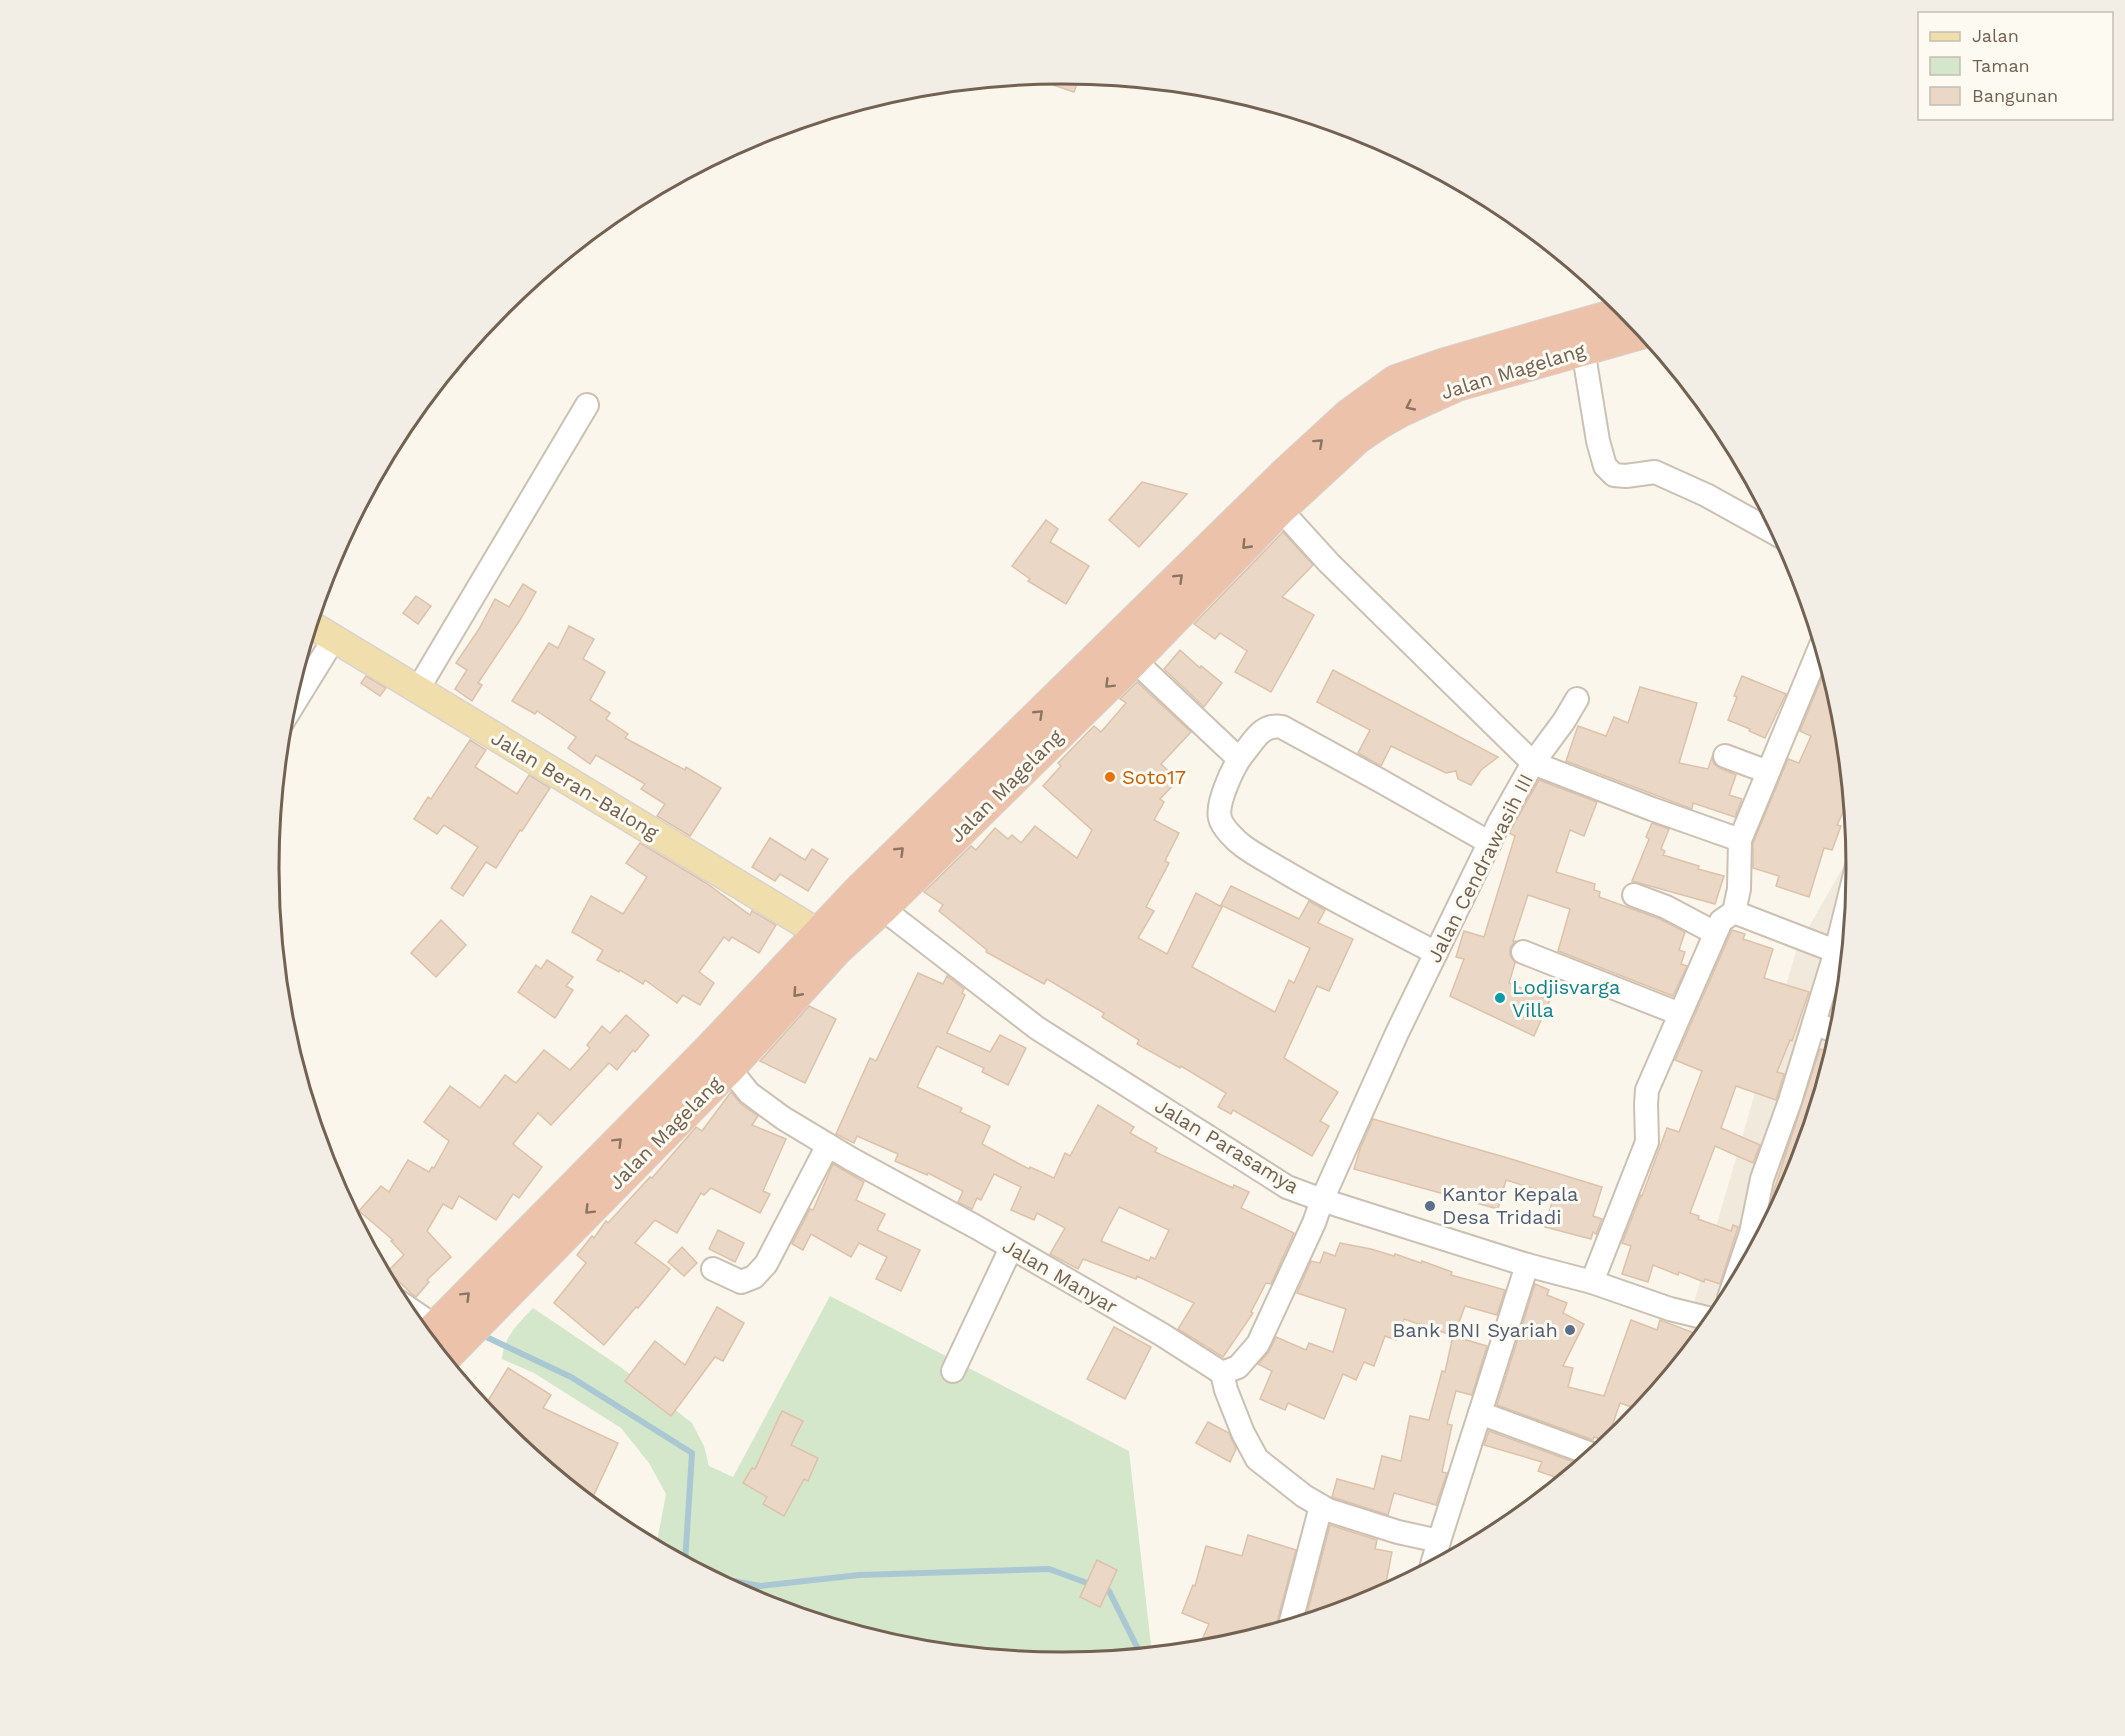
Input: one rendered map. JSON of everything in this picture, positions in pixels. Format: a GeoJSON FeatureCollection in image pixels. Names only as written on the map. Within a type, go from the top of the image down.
{"type":"FeatureCollection","features":[{"type":"Feature","properties":{"kind":"highway","name":"Jalan Magelang"},"geometry":{"type":"LineString","coordinates":[[432,1332],[709,1050],[870,900],[1261,497],[1349,415],[1396,381],[1444,364],[1618,315]]}},
{"type":"Feature","properties":{"kind":"highway","name":"Jalan Magelang"},"geometry":{"type":"LineString","coordinates":[[870,900],[1134,660],[1280,509],[1357,438],[1400,411],[1457,385],[1636,334]]}},
{"type":"Feature","properties":{"kind":"highway","name":"Jalan Magelang"},"geometry":{"type":"LineString","coordinates":[[448,1354],[729,1068],[828,941]]}},
{"type":"Feature","properties":{"kind":"main road","name":"Jalan Beran-Balong"},"geometry":{"type":"LineString","coordinates":[[317,627],[828,941]]}},
{"type":"Feature","properties":{"kind":"street"},"geometry":{"type":"LineString","coordinates":[[1582,350],[1598,441],[1605,466],[1614,475],[1626,476],[1641,472],[1655,472],[1706,495],[1770,531]]}},
{"type":"Feature","properties":{"kind":"street"},"geometry":{"type":"LineString","coordinates":[[418,689],[587,405]]}},
{"type":"Feature","properties":{"kind":"street","name":"Jalan Cendrawasih III"},"geometry":{"type":"LineString","coordinates":[[1280,509],[1329,562],[1533,763],[1490,843],[1397,1033],[1322,1200]]}},
{"type":"Feature","properties":{"kind":"street"},"geometry":{"type":"LineString","coordinates":[[298,697],[335,637]]}},
{"type":"Feature","properties":{"kind":"street"},"geometry":{"type":"LineString","coordinates":[[1592,1282],[1647,1142],[1647,1090],[1715,933],[1721,921],[1734,912],[1739,889],[1740,840],[1817,655]]}},
{"type":"Feature","properties":{"kind":"street"},"geometry":{"type":"LineString","coordinates":[[1134,660],[1239,759]]}},
{"type":"Feature","properties":{"kind":"street"},"geometry":{"type":"LineString","coordinates":[[1577,699],[1564,722],[1533,763],[1740,840]]}},
{"type":"Feature","properties":{"kind":"street"},"geometry":{"type":"LineString","coordinates":[[1436,953],[1304,883],[1241,845],[1225,828],[1220,818],[1222,797],[1239,759],[1262,731],[1276,726],[1282,727],[1490,843]]}},
{"type":"Feature","properties":{"kind":"street"},"geometry":{"type":"LineString","coordinates":[[1725,756],[1768,772]]}},
{"type":"Feature","properties":{"kind":"street"},"geometry":{"type":"LineString","coordinates":[[1634,895],[1666,907],[1715,933]]}},
{"type":"Feature","properties":{"kind":"street","name":"Jalan Parasamya"},"geometry":{"type":"LineString","coordinates":[[870,900],[1036,1028],[1287,1186],[1322,1200],[1592,1282],[1670,1309],[1704,1317]]}},
{"type":"Feature","properties":{"kind":"street"},"geometry":{"type":"LineString","coordinates":[[1734,912],[1842,953]]}},
{"type":"Feature","properties":{"kind":"street"},"geometry":{"type":"LineString","coordinates":[[1523,952],[1680,1014]]}},
{"type":"Feature","properties":{"kind":"street"},"geometry":{"type":"LineString","coordinates":[[1745,1253],[1752,1233],[1762,1179],[1790,1101],[1814,1023],[1842,954]]}},
{"type":"Feature","properties":{"kind":"street"},"geometry":{"type":"LineString","coordinates":[[1814,1023],[1829,1030]]}},
{"type":"Feature","properties":{"kind":"street","name":"Jalan Manyar"},"geometry":{"type":"LineString","coordinates":[[729,1068],[748,1094],[783,1118],[1161,1334],[1222,1373]]}},
{"type":"Feature","properties":{"kind":"street"},"geometry":{"type":"LineString","coordinates":[[712,1269],[741,1282],[754,1277],[766,1264],[828,1145]]}},
{"type":"Feature","properties":{"kind":"street"},"geometry":{"type":"LineString","coordinates":[[1322,1200],[1314,1223],[1258,1344],[1238,1367],[1222,1373],[1226,1390],[1243,1433],[1257,1459],[1304,1496],[1321,1506],[1398,1532],[1439,1541]]}},
{"type":"Feature","properties":{"kind":"street"},"geometry":{"type":"LineString","coordinates":[[953,1371],[1011,1248]]}},
{"type":"Feature","properties":{"kind":"street"},"geometry":{"type":"LineString","coordinates":[[1434,1558],[1527,1264]]}},
{"type":"Feature","properties":{"kind":"street"},"geometry":{"type":"LineString","coordinates":[[1480,1413],[1585,1452]]}},
{"type":"Feature","properties":{"kind":"street"},"geometry":{"type":"LineString","coordinates":[[1292,1617],[1321,1506]]}},
{"type":"Feature","properties":{"kind":"shaded area"},"geometry":{"type":"Polygon","coordinates":[[[1846,862],[1845,919],[1840,970],[1820,1071],[1805,1120],[1766,1215],[1714,1304],[1687,1341],[1693,1306],[1797,948],[1846,862]]]}},
{"type":"Feature","properties":{"kind":"green space"},"geometry":{"type":"Polygon","coordinates":[[[830,1296],[1129,1451],[1151,1646],[1062,1652],[960,1645],[910,1637],[810,1610],[716,1571],[657,1539],[666,1494],[649,1463],[621,1428],[534,1373],[502,1359],[509,1337],[533,1308],[622,1368],[692,1423],[704,1446],[709,1466],[733,1477],[830,1296]]]}},
{"type":"Feature","properties":{"kind":"building"},"geometry":{"type":"Polygon","coordinates":[[[1052,84],[1077,85],[1074,92],[1052,84]]]}},
{"type":"Feature","properties":{"kind":"building"},"geometry":{"type":"Polygon","coordinates":[[[1142,482],[1187,494],[1139,547],[1109,520],[1142,482]]]}},
{"type":"Feature","properties":{"kind":"building"},"geometry":{"type":"Polygon","coordinates":[[[1046,520],[1058,529],[1050,542],[1089,566],[1066,604],[1028,581],[1030,579],[1012,566],[1046,520]]]}},
{"type":"Feature","properties":{"kind":"building"},"geometry":{"type":"Polygon","coordinates":[[[1283,532],[1313,565],[1282,597],[1314,615],[1271,692],[1235,672],[1247,651],[1220,633],[1215,639],[1194,624],[1283,532]]]}},
{"type":"Feature","properties":{"kind":"building"},"geometry":{"type":"Polygon","coordinates":[[[523,584],[536,592],[478,683],[482,685],[472,701],[455,689],[467,670],[456,663],[479,629],[495,599],[509,607],[523,584]]]}},
{"type":"Feature","properties":{"kind":"building"},"geometry":{"type":"Polygon","coordinates":[[[416,596],[431,606],[418,624],[403,613],[416,596]]]}},
{"type":"Feature","properties":{"kind":"building"},"geometry":{"type":"Polygon","coordinates":[[[569,626],[594,639],[583,659],[605,672],[590,700],[610,713],[606,719],[628,734],[625,738],[685,770],[686,767],[721,788],[690,836],[657,816],[665,804],[641,789],[645,784],[596,755],[590,764],[568,748],[576,737],[537,711],[535,714],[512,701],[549,643],[558,648],[569,626]]]}},
{"type":"Feature","properties":{"kind":"building"},"geometry":{"type":"Polygon","coordinates":[[[1180,650],[1222,683],[1204,707],[1164,669],[1180,650]]]}},
{"type":"Feature","properties":{"kind":"building"},"geometry":{"type":"Polygon","coordinates":[[[1333,670],[1498,757],[1481,770],[1471,785],[1458,779],[1456,771],[1446,773],[1391,746],[1381,766],[1358,753],[1370,730],[1317,702],[1333,670]]]}},
{"type":"Feature","properties":{"kind":"building"},"geometry":{"type":"Polygon","coordinates":[[[366,676],[386,688],[380,696],[361,683],[366,676]]]}},
{"type":"Feature","properties":{"kind":"building"},"geometry":{"type":"Polygon","coordinates":[[[1742,676],[1786,694],[1765,738],[1728,720],[1742,676]]]}},
{"type":"Feature","properties":{"kind":"building"},"geometry":{"type":"Polygon","coordinates":[[[1822,676],[1840,766],[1844,810],[1837,825],[1841,826],[1832,850],[1824,848],[1809,897],[1776,886],[1779,876],[1753,868],[1753,843],[1788,759],[1799,763],[1811,736],[1800,731],[1822,676]]]}},
{"type":"Feature","properties":{"kind":"building"},"geometry":{"type":"Polygon","coordinates":[[[1137,682],[1191,732],[1161,764],[1178,780],[1160,799],[1164,802],[1154,820],[1179,833],[1165,861],[1169,863],[1146,907],[1154,911],[1138,938],[1167,954],[1196,893],[1222,907],[1192,967],[1275,1012],[1289,980],[1294,983],[1310,948],[1221,905],[1231,886],[1299,919],[1309,901],[1325,910],[1318,923],[1353,939],[1329,991],[1317,986],[1284,1058],[1338,1092],[1320,1121],[1329,1126],[1312,1156],[1233,1110],[1231,1114],[1218,1107],[1226,1093],[1181,1066],[1180,1068],[1137,1044],[1139,1040],[1102,1017],[1104,1013],[1047,979],[1044,984],[986,952],[987,950],[939,911],[943,905],[924,892],[971,846],[976,850],[995,828],[1008,839],[1012,835],[1021,843],[1035,826],[1077,858],[1092,830],[1043,786],[1061,766],[1058,763],[1094,726],[1101,732],[1126,703],[1120,699],[1137,682]]]}},
{"type":"Feature","properties":{"kind":"building"},"geometry":{"type":"Polygon","coordinates":[[[1640,687],[1697,703],[1679,763],[1708,769],[1712,757],[1714,764],[1736,775],[1729,795],[1742,799],[1735,817],[1693,803],[1692,809],[1566,761],[1578,726],[1606,736],[1614,717],[1628,723],[1640,687]]]}},
{"type":"Feature","properties":{"kind":"building"},"geometry":{"type":"Polygon","coordinates":[[[470,740],[486,750],[475,767],[517,794],[529,775],[550,788],[496,868],[486,862],[463,896],[451,888],[478,847],[444,825],[437,834],[414,819],[428,797],[431,799],[470,740]]]}},
{"type":"Feature","properties":{"kind":"building"},"geometry":{"type":"Polygon","coordinates":[[[1539,780],[1597,802],[1584,836],[1570,830],[1556,872],[1595,884],[1594,890],[1600,892],[1599,897],[1660,919],[1685,932],[1679,950],[1685,952],[1681,964],[1687,966],[1673,996],[1558,951],[1570,909],[1528,895],[1513,941],[1515,941],[1510,948],[1510,955],[1515,963],[1509,983],[1550,1000],[1534,1036],[1450,996],[1464,959],[1456,957],[1464,931],[1484,937],[1515,836],[1509,833],[1539,780]]]}},
{"type":"Feature","properties":{"kind":"building"},"geometry":{"type":"Polygon","coordinates":[[[1652,823],[1669,829],[1661,849],[1665,851],[1663,855],[1699,866],[1698,869],[1724,876],[1715,904],[1632,881],[1649,839],[1646,837],[1652,823]]]}},
{"type":"Feature","properties":{"kind":"building"},"geometry":{"type":"Polygon","coordinates":[[[770,838],[805,860],[812,849],[828,859],[808,891],[780,874],[775,881],[752,867],[770,838]]]}},
{"type":"Feature","properties":{"kind":"building"},"geometry":{"type":"Polygon","coordinates":[[[640,843],[706,883],[750,915],[752,911],[776,925],[759,953],[732,937],[729,941],[724,937],[699,972],[714,983],[700,1005],[683,995],[677,1003],[645,980],[643,984],[597,960],[603,950],[572,932],[591,896],[623,914],[647,877],[626,863],[640,843]]]}},
{"type":"Feature","properties":{"kind":"building"},"geometry":{"type":"Polygon","coordinates":[[[441,920],[466,945],[436,977],[411,953],[441,920]]]}},
{"type":"Feature","properties":{"kind":"building"},"geometry":{"type":"Polygon","coordinates":[[[1732,930],[1745,934],[1743,939],[1773,949],[1764,978],[1809,992],[1792,1041],[1790,1040],[1777,1072],[1784,1074],[1776,1100],[1736,1086],[1721,1128],[1760,1145],[1753,1163],[1715,1146],[1690,1213],[1699,1216],[1698,1219],[1731,1231],[1733,1225],[1738,1227],[1720,1284],[1705,1279],[1704,1282],[1679,1272],[1678,1275],[1653,1265],[1648,1282],[1622,1274],[1631,1246],[1622,1243],[1667,1128],[1679,1132],[1702,1071],[1675,1060],[1732,930]]]}},
{"type":"Feature","properties":{"kind":"building"},"geometry":{"type":"Polygon","coordinates":[[[547,960],[573,977],[566,986],[573,990],[555,1018],[518,992],[536,965],[541,969],[547,960]]]}},
{"type":"Feature","properties":{"kind":"building"},"geometry":{"type":"Polygon","coordinates":[[[918,973],[943,984],[947,976],[964,989],[962,993],[965,995],[947,1033],[990,1052],[1000,1035],[1026,1048],[1008,1085],[982,1072],[984,1068],[937,1046],[917,1087],[962,1108],[960,1112],[990,1126],[982,1144],[1029,1169],[1030,1167],[1054,1178],[1065,1153],[1070,1156],[1098,1105],[1134,1127],[1130,1133],[1157,1148],[1155,1152],[1233,1188],[1234,1185],[1249,1192],[1241,1208],[1294,1233],[1271,1284],[1266,1283],[1251,1312],[1253,1313],[1223,1357],[1178,1329],[1194,1303],[1137,1276],[1136,1279],[1083,1259],[1078,1269],[1050,1254],[1065,1228],[1037,1213],[1034,1220],[1011,1210],[1021,1187],[994,1174],[981,1200],[977,1198],[972,1209],[958,1202],[963,1191],[928,1173],[927,1175],[895,1161],[898,1154],[857,1136],[854,1143],[836,1134],[870,1058],[876,1061],[918,973]],[[1119,1207],[1101,1241],[1149,1261],[1151,1257],[1155,1259],[1169,1230],[1119,1207]]]}},
{"type":"Feature","properties":{"kind":"building"},"geometry":{"type":"Polygon","coordinates":[[[809,1006],[836,1019],[805,1083],[760,1061],[809,1006]]]}},
{"type":"Feature","properties":{"kind":"building"},"geometry":{"type":"Polygon","coordinates":[[[626,1015],[649,1035],[617,1070],[609,1063],[551,1125],[538,1113],[513,1144],[542,1167],[519,1198],[513,1194],[496,1220],[459,1196],[452,1209],[443,1204],[427,1231],[451,1257],[427,1280],[429,1282],[416,1297],[395,1277],[390,1269],[404,1255],[391,1241],[393,1240],[359,1211],[381,1186],[389,1192],[408,1160],[429,1172],[432,1167],[434,1168],[449,1141],[424,1122],[450,1086],[480,1108],[505,1075],[516,1083],[544,1050],[570,1070],[590,1048],[587,1045],[602,1026],[610,1033],[626,1015]]]}},
{"type":"Feature","properties":{"kind":"building"},"geometry":{"type":"Polygon","coordinates":[[[1820,1049],[1825,1050],[1805,1120],[1771,1204],[1820,1049]]]}},
{"type":"Feature","properties":{"kind":"building"},"geometry":{"type":"Polygon","coordinates":[[[731,1092],[741,1104],[758,1116],[752,1125],[786,1139],[763,1191],[770,1194],[760,1213],[711,1188],[704,1195],[701,1193],[677,1233],[655,1220],[635,1243],[670,1269],[604,1345],[554,1303],[586,1263],[577,1255],[592,1236],[594,1238],[606,1221],[608,1223],[650,1177],[652,1178],[696,1127],[702,1131],[731,1092]]]}},
{"type":"Feature","properties":{"kind":"building"},"geometry":{"type":"Polygon","coordinates":[[[1373,1119],[1602,1187],[1593,1216],[1602,1219],[1596,1234],[1593,1232],[1591,1239],[1545,1227],[1554,1195],[1506,1180],[1498,1209],[1354,1169],[1373,1119]]]}},
{"type":"Feature","properties":{"kind":"building"},"geometry":{"type":"Polygon","coordinates":[[[833,1164],[864,1182],[856,1200],[885,1214],[877,1230],[920,1250],[901,1291],[876,1279],[887,1257],[859,1243],[851,1257],[811,1234],[803,1250],[792,1244],[810,1209],[813,1210],[833,1164]]]}},
{"type":"Feature","properties":{"kind":"building"},"geometry":{"type":"Polygon","coordinates":[[[718,1230],[744,1243],[735,1262],[709,1249],[718,1230]]]}},
{"type":"Feature","properties":{"kind":"building"},"geometry":{"type":"Polygon","coordinates":[[[1340,1243],[1394,1256],[1395,1254],[1421,1263],[1422,1261],[1452,1272],[1451,1275],[1505,1290],[1497,1315],[1465,1306],[1454,1336],[1404,1319],[1396,1340],[1385,1336],[1374,1366],[1364,1362],[1356,1380],[1343,1374],[1324,1419],[1288,1403],[1285,1410],[1260,1399],[1272,1371],[1258,1364],[1268,1353],[1276,1337],[1306,1350],[1309,1343],[1333,1352],[1346,1309],[1297,1293],[1311,1261],[1320,1263],[1324,1252],[1335,1256],[1340,1243]]]}},
{"type":"Feature","properties":{"kind":"building"},"geometry":{"type":"Polygon","coordinates":[[[682,1247],[697,1263],[684,1276],[668,1262],[682,1247]]]}},
{"type":"Feature","properties":{"kind":"building"},"geometry":{"type":"Polygon","coordinates":[[[1535,1284],[1549,1290],[1547,1295],[1567,1303],[1563,1313],[1584,1324],[1563,1366],[1573,1368],[1568,1387],[1604,1396],[1631,1320],[1657,1330],[1660,1320],[1693,1333],[1652,1385],[1631,1407],[1620,1403],[1612,1427],[1599,1439],[1594,1437],[1593,1440],[1497,1405],[1535,1284]]]}},
{"type":"Feature","properties":{"kind":"building"},"geometry":{"type":"Polygon","coordinates":[[[717,1307],[744,1323],[723,1361],[715,1357],[671,1416],[625,1381],[655,1341],[685,1365],[717,1307]]]}},
{"type":"Feature","properties":{"kind":"building"},"geometry":{"type":"Polygon","coordinates":[[[1114,1327],[1151,1347],[1125,1399],[1087,1379],[1114,1327]]]}},
{"type":"Feature","properties":{"kind":"building"},"geometry":{"type":"Polygon","coordinates":[[[1453,1336],[1487,1346],[1472,1395],[1456,1391],[1447,1424],[1452,1425],[1442,1472],[1447,1473],[1436,1505],[1394,1493],[1388,1515],[1332,1497],[1337,1479],[1374,1489],[1382,1456],[1401,1461],[1410,1416],[1429,1420],[1442,1371],[1445,1372],[1453,1336]]]}},
{"type":"Feature","properties":{"kind":"building"},"geometry":{"type":"Polygon","coordinates":[[[508,1368],[551,1395],[543,1408],[618,1443],[593,1496],[546,1457],[488,1401],[508,1368]]]}},
{"type":"Feature","properties":{"kind":"building"},"geometry":{"type":"Polygon","coordinates":[[[782,1411],[803,1421],[791,1445],[818,1458],[808,1481],[804,1479],[784,1516],[763,1504],[767,1497],[743,1483],[752,1468],[755,1469],[782,1411]]]}},
{"type":"Feature","properties":{"kind":"building"},"geometry":{"type":"Polygon","coordinates":[[[1208,1422],[1229,1433],[1236,1449],[1230,1462],[1196,1443],[1208,1422]]]}},
{"type":"Feature","properties":{"kind":"building"},"geometry":{"type":"Polygon","coordinates":[[[1489,1431],[1573,1462],[1555,1477],[1538,1471],[1542,1462],[1484,1445],[1489,1431]]]}},
{"type":"Feature","properties":{"kind":"building"},"geometry":{"type":"Polygon","coordinates":[[[1330,1525],[1377,1540],[1375,1549],[1392,1552],[1386,1581],[1307,1612],[1330,1525]]]}},
{"type":"Feature","properties":{"kind":"building"},"geometry":{"type":"Polygon","coordinates":[[[1248,1535],[1296,1550],[1277,1621],[1202,1639],[1209,1624],[1182,1613],[1193,1585],[1195,1586],[1206,1546],[1242,1556],[1248,1535]]]}},
{"type":"Feature","properties":{"kind":"building"},"geometry":{"type":"Polygon","coordinates":[[[1097,1560],[1117,1570],[1100,1607],[1080,1597],[1097,1560]]]}},
{"type":"Feature","properties":{"kind":"waterway"},"geometry":{"type":"LineString","coordinates":[[480,1334],[571,1377],[692,1453],[686,1555]]}},
{"type":"Feature","properties":{"kind":"waterway"},"geometry":{"type":"LineString","coordinates":[[741,1582],[760,1586],[859,1575],[1049,1569],[1109,1591],[1137,1648]]}},
{"type":"Feature","properties":{"kind":"place","name":"Soto17"},"geometry":{"type":"Point","coordinates":[1110,777]}},
{"type":"Feature","properties":{"kind":"place","name":"Lodjisvarga Villa"},"geometry":{"type":"Point","coordinates":[1500,998]}},
{"type":"Feature","properties":{"kind":"place","name":"Kantor Kepala Desa Tridadi"},"geometry":{"type":"Point","coordinates":[1430,1206]}},
{"type":"Feature","properties":{"kind":"place","name":"Bank BNI Syariah"},"geometry":{"type":"Point","coordinates":[1570,1330]}}]}
